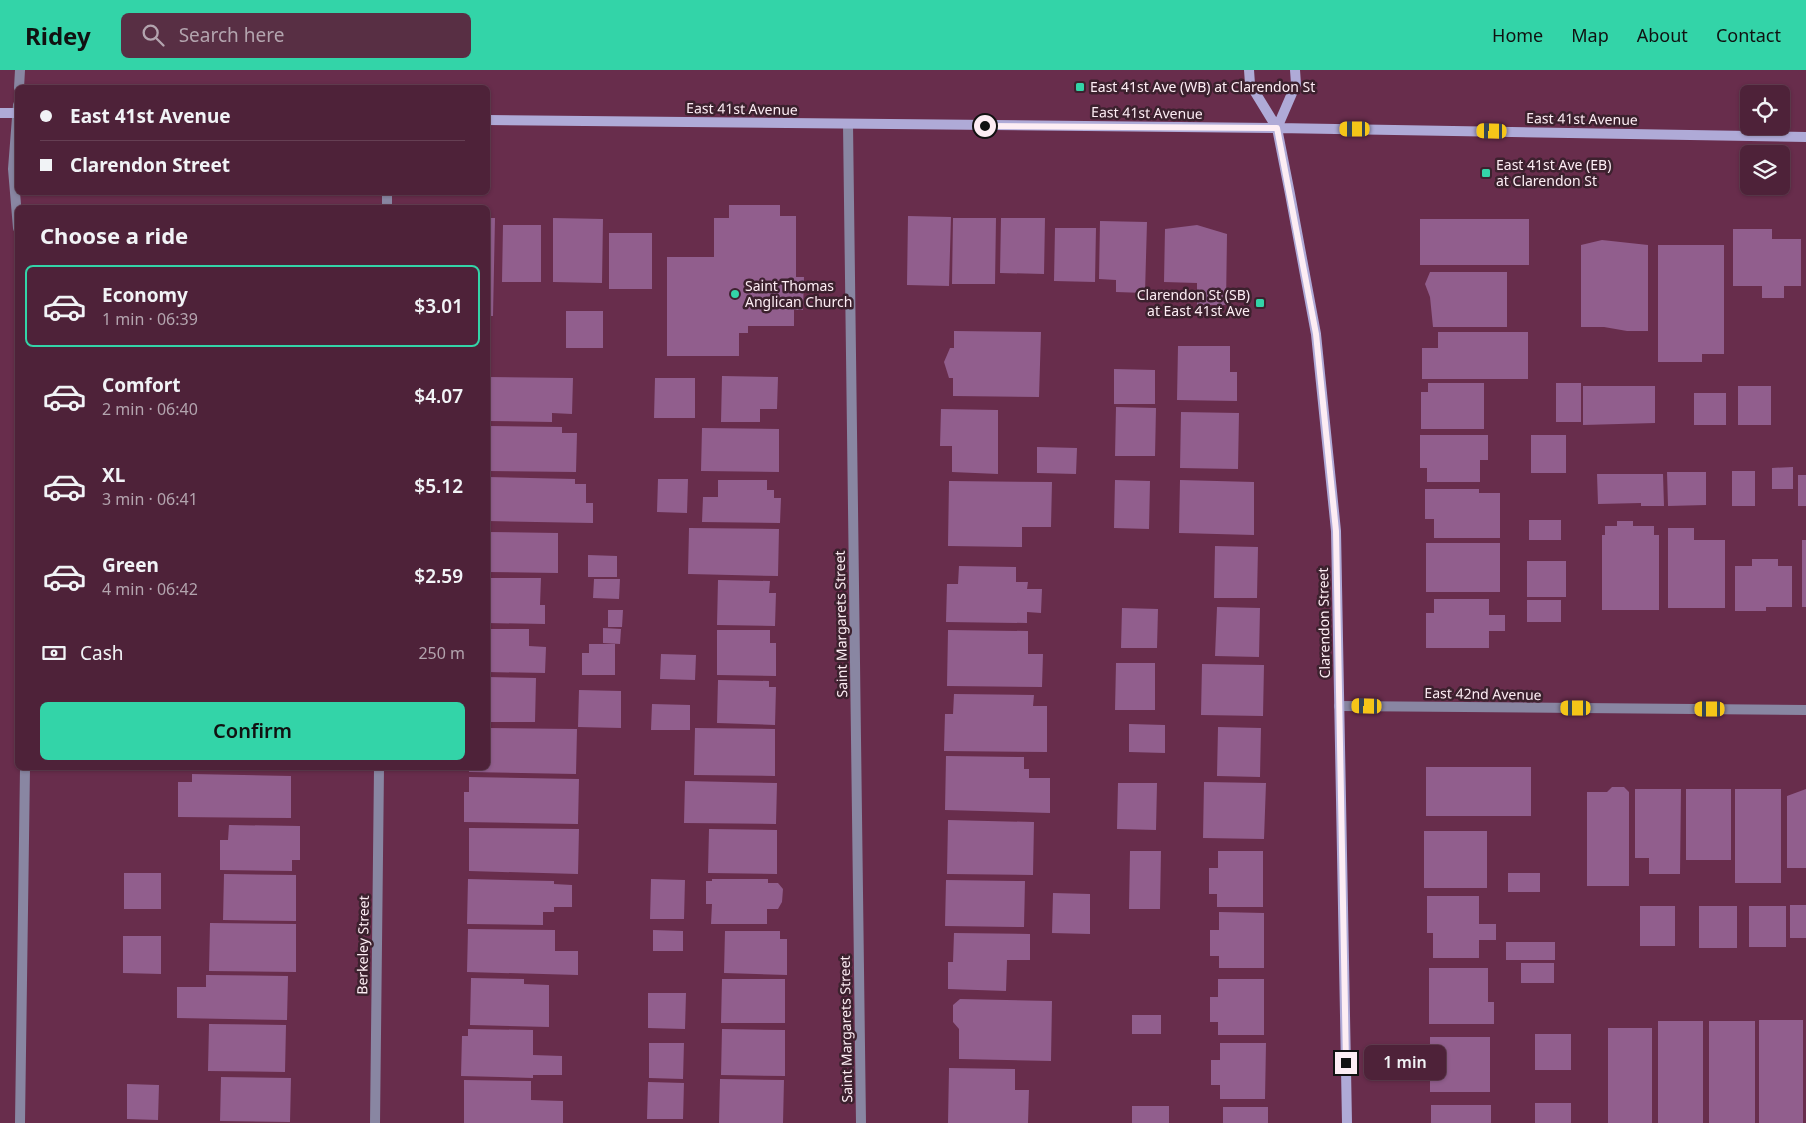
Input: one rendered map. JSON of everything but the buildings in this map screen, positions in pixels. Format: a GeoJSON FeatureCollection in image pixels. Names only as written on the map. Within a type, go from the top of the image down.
{"type":"FeatureCollection","features":[{"type":"Feature","properties":{"kind":"main road","name":"Clarendon Street"},"geometry":{"type":"LineString","coordinates":[[1248,70],[1250,84],[1277,128],[1316,334],[1336,531],[1348,1123]]}},
{"type":"Feature","properties":{"kind":"main road"},"geometry":{"type":"LineString","coordinates":[[1277,128],[1296,84],[1295,70]]}},
{"type":"Feature","properties":{"kind":"main road"},"geometry":{"type":"LineString","coordinates":[[0,113],[15,113]]}},
{"type":"Feature","properties":{"kind":"main road","name":"East 41st Avenue"},"geometry":{"type":"LineString","coordinates":[[490,120],[1277,128],[1806,137]]}},
{"type":"Feature","properties":{"kind":"street"},"geometry":{"type":"LineString","coordinates":[[19,85],[20,70]]}},
{"type":"Feature","properties":{"kind":"street","name":"Saint Margarets Street"},"geometry":{"type":"LineString","coordinates":[[848,124],[861,1123]]}},
{"type":"Feature","properties":{"kind":"street"},"geometry":{"type":"LineString","coordinates":[[15,141],[13,169],[15,193]]}},
{"type":"Feature","properties":{"kind":"street","name":"East 42nd Avenue"},"geometry":{"type":"LineString","coordinates":[[1339,706],[1806,710]]}},
{"type":"Feature","properties":{"kind":"street"},"geometry":{"type":"LineString","coordinates":[[20,1123],[25,770]]}},
{"type":"Feature","properties":{"kind":"street","name":"Berkeley Street"},"geometry":{"type":"LineString","coordinates":[[375,1123],[379,770]]}},
{"type":"Feature","properties":{"kind":"place","name":"East 41st Ave (WB) at Clarendon St"},"geometry":{"type":"Point","coordinates":[1080,87]}},
{"type":"Feature","properties":{"kind":"place","name":"East 41st Ave (EB) at Clarendon St"},"geometry":{"type":"Point","coordinates":[1486,173]}},
{"type":"Feature","properties":{"kind":"place","name":"Saint Thomas Anglican Church"},"geometry":{"type":"Point","coordinates":[735,294]}},
{"type":"Feature","properties":{"kind":"place","name":"Clarendon St (SB) at East 41st Ave"},"geometry":{"type":"Point","coordinates":[1260,303]}},
{"type":"Feature","properties":{"kind":"route"},"geometry":{"type":"LineString","coordinates":[[985,126],[1277,128],[1316,334],[1336,531],[1346,1063]]}}]}
